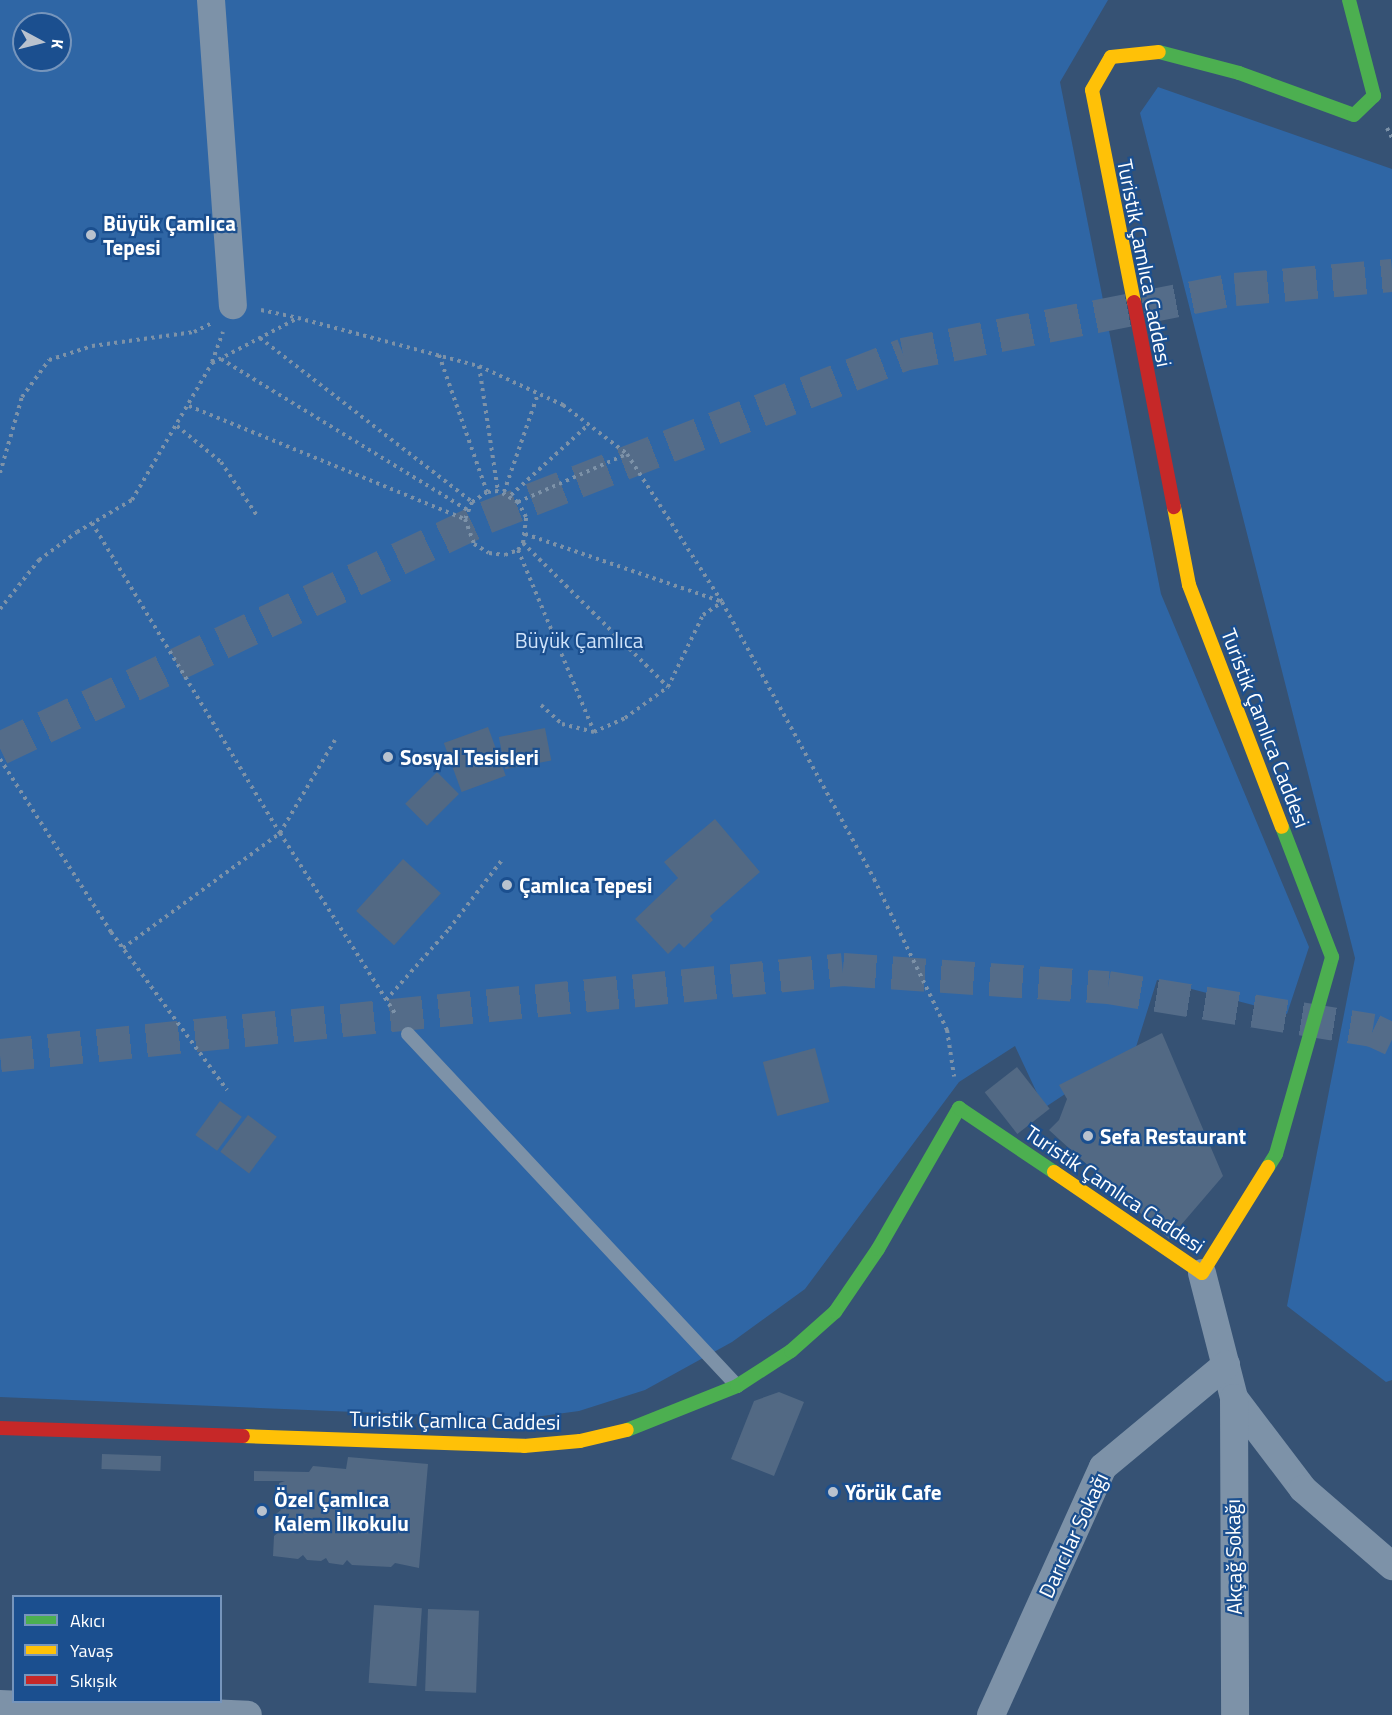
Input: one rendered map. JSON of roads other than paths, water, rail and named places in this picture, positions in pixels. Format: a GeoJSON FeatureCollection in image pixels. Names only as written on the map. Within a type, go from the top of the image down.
{"type":"FeatureCollection","features":[{"type":"Feature","properties":{"kind":"street"},"geometry":{"type":"LineString","coordinates":[[211,0],[226,312]]}},
{"type":"Feature","properties":{"kind":"street","name":"Turistik Çamlıca Caddesi"},"geometry":{"type":"LineString","coordinates":[[0,1428],[524,1446],[580,1441],[634,1428],[737,1386],[791,1351],[835,1312],[878,1249],[959,1108],[1202,1273],[1276,1154],[1332,957],[1189,585],[1092,90],[1111,57],[1158,52],[1239,73],[1354,115],[1374,96],[1349,0]]}},
{"type":"Feature","properties":{"kind":"street"},"geometry":{"type":"LineString","coordinates":[[1202,1273],[1234,1398],[1303,1489],[1392,1566]]}},
{"type":"Feature","properties":{"kind":"street","name":"Darıcılar Sokağı"},"geometry":{"type":"LineString","coordinates":[[991,1715],[1103,1467],[1226,1365]]}},
{"type":"Feature","properties":{"kind":"street","name":"Akçağ Sokağı"},"geometry":{"type":"LineString","coordinates":[[1234,1398],[1235,1715]]}},
{"type":"Feature","properties":{"kind":"street"},"geometry":{"type":"LineString","coordinates":[[0,1704],[248,1715]]}},
{"type":"Feature","properties":{"kind":"lane"},"geometry":{"type":"LineString","coordinates":[[408,1034],[737,1386]]}},
{"type":"Feature","properties":{"kind":"tunnel"},"geometry":{"type":"LineString","coordinates":[[0,748],[486,517],[903,354],[1235,289],[1392,275]]}},
{"type":"Feature","properties":{"kind":"tunnel"},"geometry":{"type":"LineString","coordinates":[[0,1055],[843,969],[1108,987],[1373,1030],[1392,1039]]}},
{"type":"Feature","properties":{"kind":"place","name":"Büyük Çamlıca Tepesi"},"geometry":{"type":"Point","coordinates":[91,235]}},
{"type":"Feature","properties":{"kind":"place","name":"Sosyal Tesisleri"},"geometry":{"type":"Point","coordinates":[388,757]}},
{"type":"Feature","properties":{"kind":"place","name":"Çamlıca Tepesi"},"geometry":{"type":"Point","coordinates":[507,885]}},
{"type":"Feature","properties":{"kind":"place","name":"Sefa Restaurant"},"geometry":{"type":"Point","coordinates":[1088,1136]}},
{"type":"Feature","properties":{"kind":"place","name":"Yörük Cafe"},"geometry":{"type":"Point","coordinates":[833,1492]}},
{"type":"Feature","properties":{"kind":"place","name":"Özel Çamlıca Kalem İlkokulu"},"geometry":{"type":"Point","coordinates":[262,1511]}},
{"type":"Feature","properties":{"kind":"park label","name":"Büyük Çamlıca"},"geometry":{"type":"Point","coordinates":[579,640]}}]}
